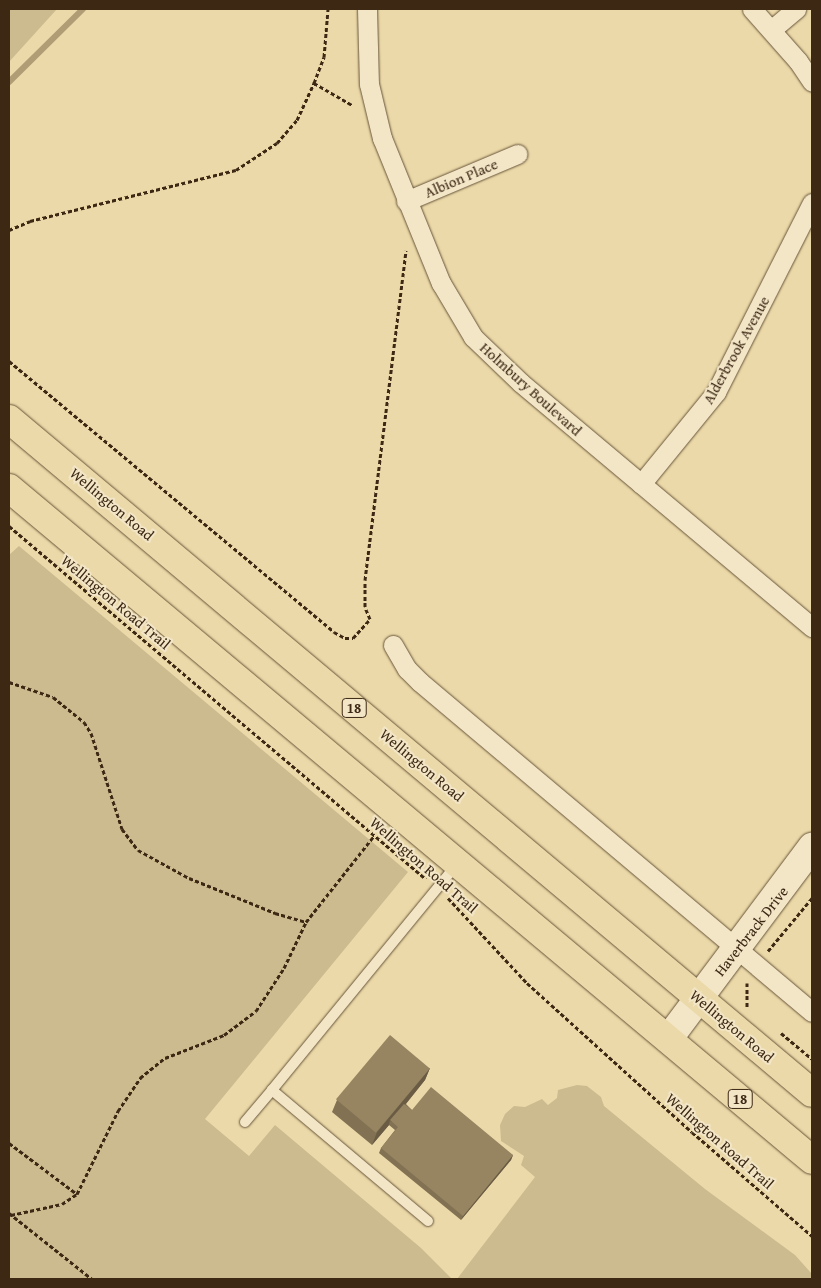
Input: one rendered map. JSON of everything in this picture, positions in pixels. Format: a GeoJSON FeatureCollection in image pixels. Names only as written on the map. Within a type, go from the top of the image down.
{"type":"FeatureCollection","features":[{"type":"Feature","properties":{"kind":"highway","name":"Wellington Road"},"geometry":{"type":"LineString","coordinates":[[9,419],[812,1093]]}},
{"type":"Feature","properties":{"kind":"highway","name":"18"},"geometry":{"type":"LineString","coordinates":[[9,488],[669,1038],[812,1160]]}},
{"type":"Feature","properties":{"kind":"street","name":"Holmbury Boulevard"},"geometry":{"type":"LineString","coordinates":[[367,9],[366,53],[374,113],[406,201],[447,296],[473,337],[521,383],[812,627]]}},
{"type":"Feature","properties":{"kind":"street"},"geometry":{"type":"LineString","coordinates":[[752,9],[812,82]]}},
{"type":"Feature","properties":{"kind":"street"},"geometry":{"type":"LineString","coordinates":[[770,30],[796,9]]}},
{"type":"Feature","properties":{"kind":"street","name":"Albion Place"},"geometry":{"type":"LineString","coordinates":[[406,201],[517,154]]}},
{"type":"Feature","properties":{"kind":"street","name":"Alderbrook Avenue"},"geometry":{"type":"LineString","coordinates":[[641,484],[716,392],[812,203]]}},
{"type":"Feature","properties":{"kind":"street"},"geometry":{"type":"LineString","coordinates":[[392,645],[407,670],[420,682],[812,1012]]}},
{"type":"Feature","properties":{"kind":"street","name":"Haverbrack Drive"},"geometry":{"type":"LineString","coordinates":[[669,1038],[699,998],[747,957],[812,847]]}},
{"type":"Feature","properties":{"kind":"lane"},"geometry":{"type":"LineString","coordinates":[[245,1122],[458,862]]}},
{"type":"Feature","properties":{"kind":"lane"},"geometry":{"type":"LineString","coordinates":[[272,1090],[428,1221]]}},
{"type":"Feature","properties":{"kind":"path"},"geometry":{"type":"LineString","coordinates":[[9,230],[30,221],[236,170],[277,143],[297,120],[324,57],[328,9]]}},
{"type":"Feature","properties":{"kind":"path"},"geometry":{"type":"LineString","coordinates":[[314,83],[352,104],[355,112]]}},
{"type":"Feature","properties":{"kind":"path"},"geometry":{"type":"LineString","coordinates":[[9,361],[334,632],[345,638],[353,638],[370,619],[365,607],[365,580],[406,247]]}},
{"type":"Feature","properties":{"kind":"path","name":"Wellington Road Trail"},"geometry":{"type":"LineString","coordinates":[[9,526],[437,888],[470,919],[527,983],[692,1132],[812,1236]]}},
{"type":"Feature","properties":{"kind":"path"},"geometry":{"type":"LineString","coordinates":[[9,682],[53,697],[84,722],[91,733],[122,829],[138,850],[189,878],[275,913],[306,922]]}},
{"type":"Feature","properties":{"kind":"path"},"geometry":{"type":"LineString","coordinates":[[10,1214],[62,1204],[77,1194],[118,1111],[140,1078],[166,1058],[224,1035],[242,1024],[273,988],[306,922],[374,836]]}},
{"type":"Feature","properties":{"kind":"path"},"geometry":{"type":"LineString","coordinates":[[753,1014],[747,1010],[747,957],[812,898]]}},
{"type":"Feature","properties":{"kind":"path"},"geometry":{"type":"LineString","coordinates":[[777,1031],[812,1059]]}},
{"type":"Feature","properties":{"kind":"path"},"geometry":{"type":"LineString","coordinates":[[9,1143],[77,1194]]}},
{"type":"Feature","properties":{"kind":"path"},"geometry":{"type":"LineString","coordinates":[[10,1214],[92,1279]]}},
{"type":"Feature","properties":{"kind":"shaded area"},"geometry":{"type":"Polygon","coordinates":[[[9,9],[57,9],[9,62],[9,9]]]}},
{"type":"Feature","properties":{"kind":"shaded area"},"geometry":{"type":"Polygon","coordinates":[[[19,546],[408,872],[205,1119],[249,1156],[275,1125],[421,1248],[452,1279],[9,1279],[9,555],[19,546]]]}},
{"type":"Feature","properties":{"kind":"shaded area"},"geometry":{"type":"Polygon","coordinates":[[[577,1085],[587,1086],[601,1097],[604,1106],[705,1189],[795,1255],[812,1274],[812,1279],[457,1279],[535,1177],[521,1165],[524,1156],[501,1141],[500,1125],[505,1114],[514,1106],[525,1107],[542,1099],[548,1105],[557,1098],[558,1090],[577,1085]]]}},
{"type":"Feature","properties":{"kind":"building"},"geometry":{"type":"Polygon","coordinates":[[[390,1035],[430,1068],[376,1133],[336,1099],[390,1035]]]}},
{"type":"Feature","properties":{"kind":"building"},"geometry":{"type":"Polygon","coordinates":[[[431,1087],[513,1155],[463,1216],[381,1148],[398,1127],[390,1120],[404,1104],[412,1110],[431,1087]]]}},
{"type":"Feature","properties":{"kind":"waterway"},"geometry":{"type":"LineString","coordinates":[[9,82],[83,9]]}}]}
